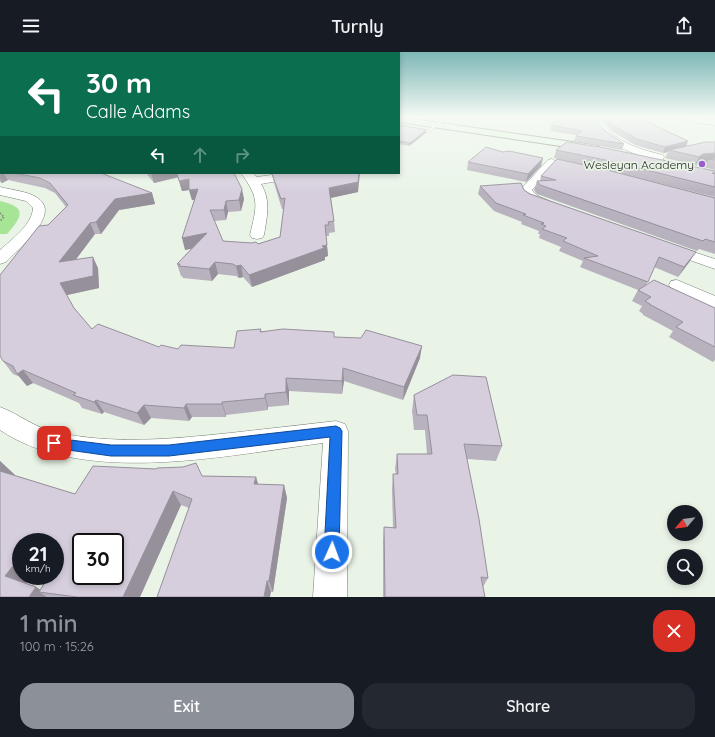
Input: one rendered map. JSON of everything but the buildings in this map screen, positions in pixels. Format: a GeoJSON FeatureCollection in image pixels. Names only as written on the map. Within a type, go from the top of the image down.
{"type":"FeatureCollection","features":[{"type":"Feature","properties":{"kind":"street"},"geometry":{"type":"LineString","coordinates":[[563,142],[660,157]]}},
{"type":"Feature","properties":{"kind":"street"},"geometry":{"type":"LineString","coordinates":[[617,142],[621,146],[660,157],[672,164]]}},
{"type":"Feature","properties":{"kind":"street"},"geometry":{"type":"LineString","coordinates":[[550,161],[526,190],[527,194],[532,198],[558,208]]}},
{"type":"Feature","properties":{"kind":"street"},"geometry":{"type":"LineString","coordinates":[[689,169],[715,175]]}},
{"type":"Feature","properties":{"kind":"street"},"geometry":{"type":"LineString","coordinates":[[257,235],[263,203],[251,177],[293,174]]}},
{"type":"Feature","properties":{"kind":"street"},"geometry":{"type":"LineString","coordinates":[[0,192],[31,199],[37,203],[40,209],[40,216],[36,223],[0,259]]}},
{"type":"Feature","properties":{"kind":"street"},"geometry":{"type":"LineString","coordinates":[[655,243],[715,264]]}},
{"type":"Feature","properties":{"kind":"street"},"geometry":{"type":"LineString","coordinates":[[677,285],[714,302]]}},
{"type":"Feature","properties":{"kind":"street"},"geometry":{"type":"LineString","coordinates":[[0,417],[20,430],[54,443],[111,451],[169,451],[336,431],[330,597]]}},
{"type":"Feature","properties":{"kind":"lane"},"geometry":{"type":"LineString","coordinates":[[689,169],[715,163]]}},
{"type":"Feature","properties":{"kind":"path"},"geometry":{"type":"LineString","coordinates":[[0,213],[4,217],[0,221]]}},
{"type":"Feature","properties":{"kind":"green space"},"geometry":{"type":"Polygon","coordinates":[[[0,201],[15,206],[20,213],[16,222],[7,234],[0,234],[0,201]]]}},
{"type":"Feature","properties":{"kind":"place","name":"Wesleyan Academy"},"geometry":{"type":"Point","coordinates":[702,164]}},
{"type":"Feature","properties":{"kind":"route"},"geometry":{"type":"LineString","coordinates":[[54,443],[111,451],[169,451],[336,431],[332,552]]}}]}
